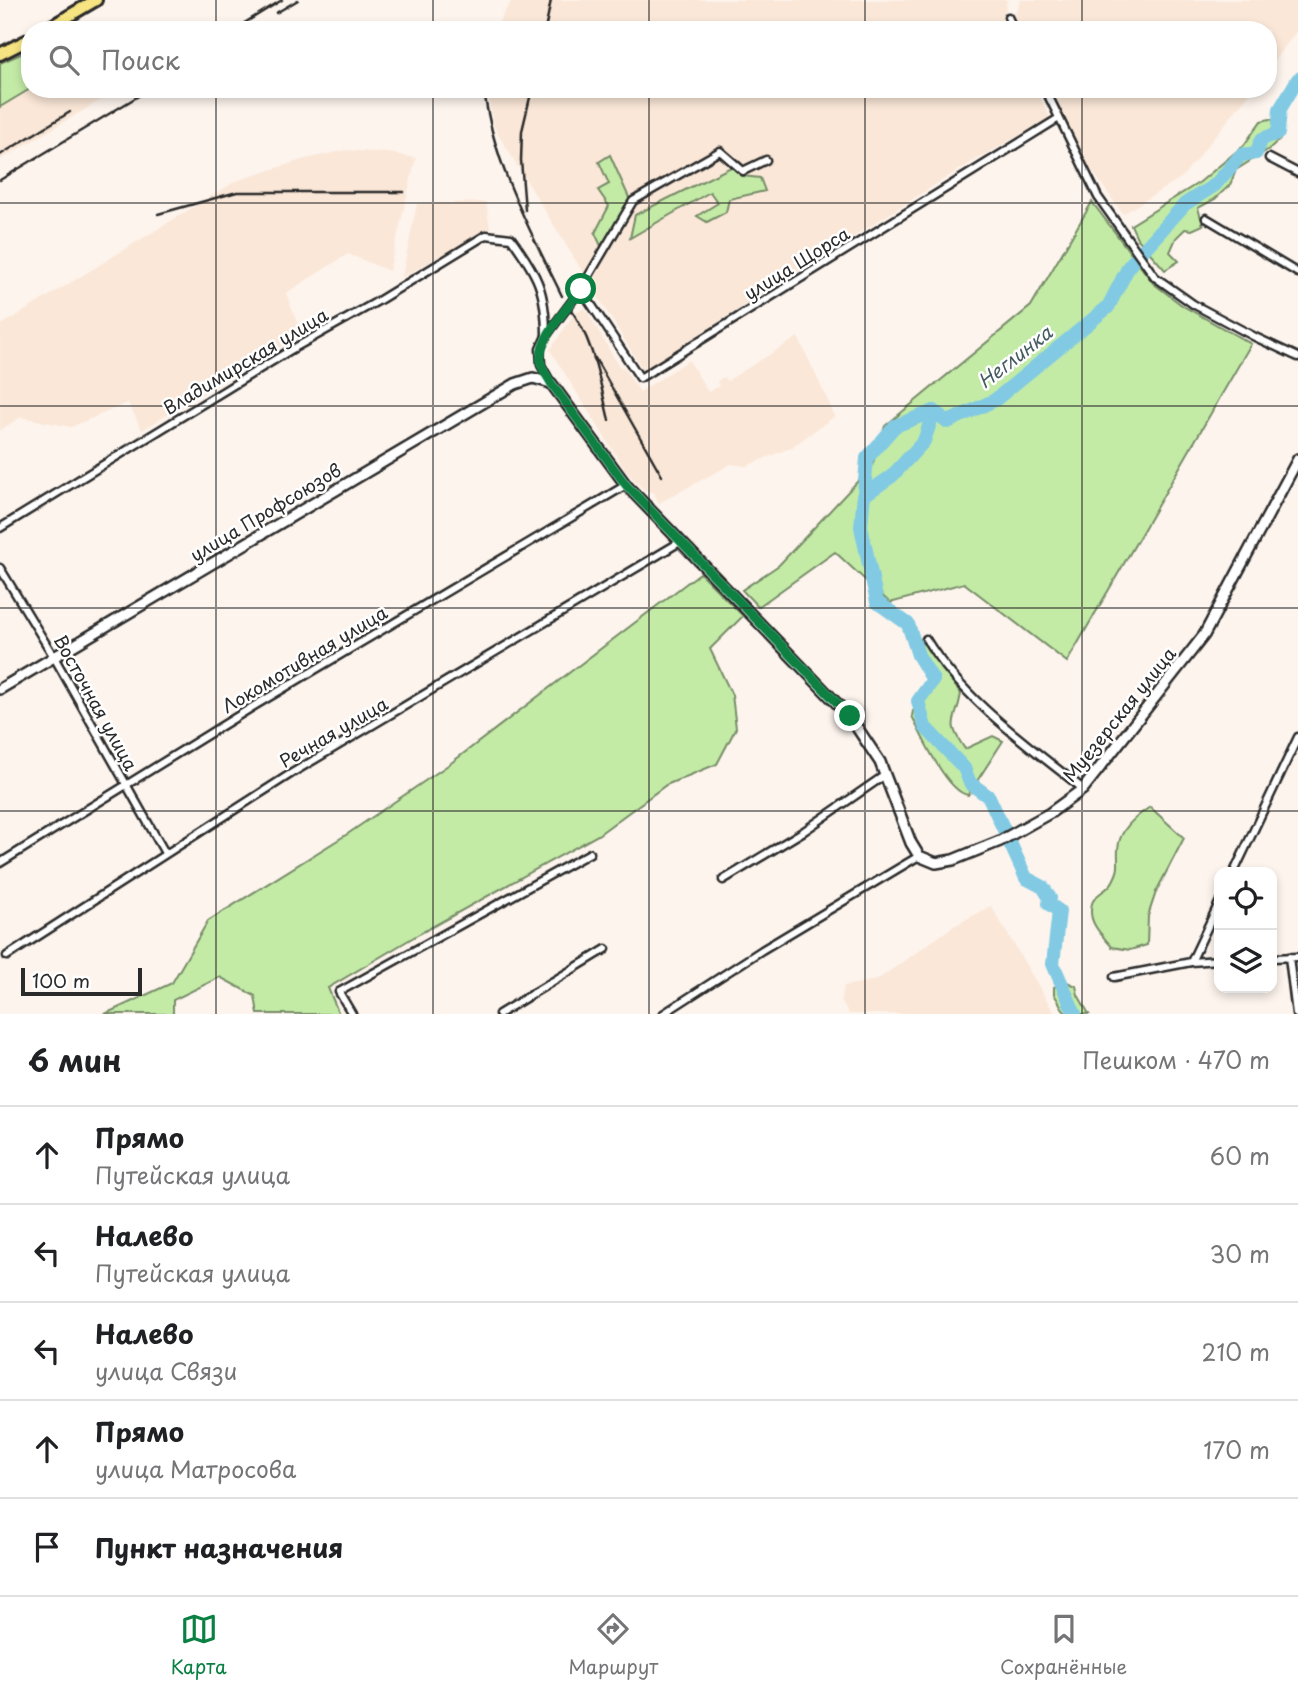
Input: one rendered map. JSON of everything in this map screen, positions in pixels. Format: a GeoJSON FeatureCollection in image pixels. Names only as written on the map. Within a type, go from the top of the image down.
{"type":"FeatureCollection","features":[{"type":"Feature","properties":{"kind":"main road"},"geometry":{"type":"LineString","coordinates":[[60,21],[96,0]]}},
{"type":"Feature","properties":{"kind":"main road"},"geometry":{"type":"LineString","coordinates":[[0,54],[21,44]]}},
{"type":"Feature","properties":{"kind":"main road","name":"улица Профсоюзов"},"geometry":{"type":"LineString","coordinates":[[0,689],[515,384],[533,378],[551,383]]}},
{"type":"Feature","properties":{"kind":"main road"},"geometry":{"type":"LineString","coordinates":[[551,383],[626,485],[850,716],[880,762],[911,843],[919,856]]}},
{"type":"Feature","properties":{"kind":"main road","name":"Муезерская улица"},"geometry":{"type":"LineString","coordinates":[[919,856],[936,863],[945,862],[1000,841],[1050,813],[1083,789],[1203,635],[1298,459]]}},
{"type":"Feature","properties":{"kind":"street"},"geometry":{"type":"LineString","coordinates":[[1008,17],[1010,21]]}},
{"type":"Feature","properties":{"kind":"street"},"geometry":{"type":"LineString","coordinates":[[1049,98],[1098,197],[1155,277],[1194,304],[1298,357]]}},
{"type":"Feature","properties":{"kind":"street","name":"улица Щорса"},"geometry":{"type":"LineString","coordinates":[[581,289],[640,378],[1059,118]]}},
{"type":"Feature","properties":{"kind":"street"},"geometry":{"type":"LineString","coordinates":[[551,383],[541,365],[540,349],[546,336],[581,289],[634,201],[720,150],[743,171],[766,160]]}},
{"type":"Feature","properties":{"kind":"street"},"geometry":{"type":"LineString","coordinates":[[1269,158],[1298,173]]}},
{"type":"Feature","properties":{"kind":"street"},"geometry":{"type":"LineString","coordinates":[[1206,218],[1298,272]]}},
{"type":"Feature","properties":{"kind":"street","name":"Владимирская улица"},"geometry":{"type":"LineString","coordinates":[[0,527],[486,235],[511,238],[534,270],[545,300],[546,336]]}},
{"type":"Feature","properties":{"kind":"street","name":"Локомотивная улица"},"geometry":{"type":"LineString","coordinates":[[0,863],[125,785],[626,485]]}},
{"type":"Feature","properties":{"kind":"street","name":"Речная улица"},"geometry":{"type":"LineString","coordinates":[[7,956],[292,773],[680,542]]}},
{"type":"Feature","properties":{"kind":"street","name":"Восточная улица"},"geometry":{"type":"LineString","coordinates":[[0,568],[54,657],[165,853]]}},
{"type":"Feature","properties":{"kind":"street"},"geometry":{"type":"LineString","coordinates":[[926,639],[935,654],[975,701],[1083,789]]}},
{"type":"Feature","properties":{"kind":"street"},"geometry":{"type":"LineString","coordinates":[[1236,867],[1298,737]]}},
{"type":"Feature","properties":{"kind":"street"},"geometry":{"type":"LineString","coordinates":[[723,880],[804,831],[885,775]]}},
{"type":"Feature","properties":{"kind":"street"},"geometry":{"type":"LineString","coordinates":[[352,1014],[339,992],[590,853]]}},
{"type":"Feature","properties":{"kind":"street"},"geometry":{"type":"LineString","coordinates":[[663,1014],[762,950],[919,856]]}},
{"type":"Feature","properties":{"kind":"street"},"geometry":{"type":"LineString","coordinates":[[1191,962],[1214,914]]}},
{"type":"Feature","properties":{"kind":"street"},"geometry":{"type":"LineString","coordinates":[[499,1014],[606,949]]}},
{"type":"Feature","properties":{"kind":"street"},"geometry":{"type":"LineString","coordinates":[[1289,957],[1296,1014]]}},
{"type":"Feature","properties":{"kind":"street"},"geometry":{"type":"LineString","coordinates":[[1277,958],[1298,957]]}},
{"type":"Feature","properties":{"kind":"street"},"geometry":{"type":"LineString","coordinates":[[1114,976],[1214,960]]}},
{"type":"Feature","properties":{"kind":"shaded area"},"geometry":{"type":"Polygon","coordinates":[[[512,0],[1007,0],[1004,21],[499,21],[512,0]]]}},
{"type":"Feature","properties":{"kind":"shaded area"},"geometry":{"type":"Polygon","coordinates":[[[1021,0],[1298,0],[1298,29],[1277,57],[1277,21],[1016,21],[1014,17],[1021,0]]]}},
{"type":"Feature","properties":{"kind":"shaded area"},"geometry":{"type":"Polygon","coordinates":[[[21,94],[21,98],[104,98],[0,160],[0,107],[21,94]]]}},
{"type":"Feature","properties":{"kind":"shaded area"},"geometry":{"type":"Polygon","coordinates":[[[488,98],[1040,98],[1050,118],[960,169],[643,370],[493,125],[488,98]]]}},
{"type":"Feature","properties":{"kind":"shaded area"},"geometry":{"type":"Polygon","coordinates":[[[1055,98],[1246,98],[1182,177],[1123,214],[1090,168],[1055,98]]]}},
{"type":"Feature","properties":{"kind":"shaded area"},"geometry":{"type":"Polygon","coordinates":[[[345,150],[416,158],[389,271],[348,254],[286,293],[301,334],[142,430],[128,403],[71,427],[21,417],[0,430],[0,326],[236,181],[302,160],[345,150]]]}},
{"type":"Feature","properties":{"kind":"shaded area"},"geometry":{"type":"Polygon","coordinates":[[[486,202],[490,229],[402,277],[417,204],[486,202]]]}},
{"type":"Feature","properties":{"kind":"shaded area"},"geometry":{"type":"Polygon","coordinates":[[[585,308],[620,368],[623,367],[640,392],[689,360],[708,392],[719,386],[717,381],[724,377],[727,381],[798,337],[835,416],[792,447],[746,466],[731,464],[659,503],[654,493],[644,490],[626,471],[550,350],[574,314],[585,308]]]}},
{"type":"Feature","properties":{"kind":"shaded area"},"geometry":{"type":"Polygon","coordinates":[[[991,906],[1055,1014],[849,1014],[841,1000],[844,986],[877,980],[954,926],[991,906]]]}},
{"type":"Feature","properties":{"kind":"green space"},"geometry":{"type":"Polygon","coordinates":[[[21,54],[21,94],[0,107],[0,63],[21,54]]]}},
{"type":"Feature","properties":{"kind":"green space"},"geometry":{"type":"Polygon","coordinates":[[[1261,121],[1275,121],[1283,136],[1269,149],[1236,170],[1230,185],[1215,199],[1198,208],[1203,225],[1192,230],[1185,229],[1176,238],[1170,252],[1179,261],[1165,270],[1137,238],[1131,225],[1200,182],[1244,145],[1261,121]]]}},
{"type":"Feature","properties":{"kind":"green space"},"geometry":{"type":"Polygon","coordinates":[[[610,155],[630,200],[601,246],[595,233],[609,206],[598,190],[609,184],[599,162],[610,155]]]}},
{"type":"Feature","properties":{"kind":"green space"},"geometry":{"type":"Polygon","coordinates":[[[733,166],[742,176],[760,178],[765,191],[729,199],[726,212],[707,222],[697,216],[718,203],[710,192],[630,238],[635,215],[733,166]]]}},
{"type":"Feature","properties":{"kind":"green space"},"geometry":{"type":"Polygon","coordinates":[[[1092,202],[1153,283],[1183,306],[1251,344],[1067,662],[964,583],[890,603],[835,552],[758,607],[742,590],[779,565],[872,466],[885,426],[1031,306],[1092,202]]]}},
{"type":"Feature","properties":{"kind":"green space"},"geometry":{"type":"Polygon","coordinates":[[[700,573],[743,616],[710,649],[732,695],[736,728],[717,764],[666,785],[598,835],[419,934],[328,988],[339,1014],[258,1014],[255,996],[220,977],[173,1000],[173,1014],[105,1014],[172,983],[208,921],[349,833],[451,763],[700,573]]]}},
{"type":"Feature","properties":{"kind":"green space"},"geometry":{"type":"Polygon","coordinates":[[[922,643],[961,694],[954,727],[965,749],[993,736],[1003,741],[968,795],[960,792],[943,774],[912,716],[913,711],[938,681],[918,649],[922,643]]]}},
{"type":"Feature","properties":{"kind":"green space"},"geometry":{"type":"Polygon","coordinates":[[[1150,807],[1184,838],[1156,892],[1148,916],[1147,945],[1130,950],[1112,947],[1095,925],[1091,915],[1092,904],[1110,885],[1118,869],[1121,836],[1134,820],[1150,807]]]}},
{"type":"Feature","properties":{"kind":"green space"},"geometry":{"type":"Polygon","coordinates":[[[1067,982],[1076,986],[1089,1014],[1066,1014],[1054,994],[1054,987],[1067,982]]]}},
{"type":"Feature","properties":{"kind":"waterway","name":"Неглинка"},"geometry":{"type":"LineString","coordinates":[[1075,1014],[1053,964],[1059,911],[1049,904],[1050,898],[1043,887],[1026,878],[989,797],[970,783],[964,768],[925,727],[918,701],[933,680],[918,655],[908,624],[877,602],[861,527],[867,458],[895,426],[934,411],[948,422],[995,400],[1108,307],[1129,266],[1185,204],[1215,185],[1241,155],[1256,153],[1262,139],[1278,133],[1280,109],[1298,79]]}},
{"type":"Feature","properties":{"kind":"waterway"},"geometry":{"type":"LineString","coordinates":[[863,496],[892,476],[924,441],[934,411]]}},
{"type":"Feature","properties":{"kind":"railway"},"geometry":{"type":"LineString","coordinates":[[248,21],[282,0]]}},
{"type":"Feature","properties":{"kind":"railway"},"geometry":{"type":"LineString","coordinates":[[276,13],[298,0]]}},
{"type":"Feature","properties":{"kind":"railway"},"geometry":{"type":"LineString","coordinates":[[547,21],[551,0]]}},
{"type":"Feature","properties":{"kind":"railway"},"geometry":{"type":"LineString","coordinates":[[0,180],[135,98]]}},
{"type":"Feature","properties":{"kind":"railway"},"geometry":{"type":"LineString","coordinates":[[486,98],[495,144],[514,196],[562,296]]}},
{"type":"Feature","properties":{"kind":"railway"},"geometry":{"type":"LineString","coordinates":[[525,210],[522,131],[530,98]]}},
{"type":"Feature","properties":{"kind":"railway"},"geometry":{"type":"LineString","coordinates":[[0,155],[70,112]]}},
{"type":"Feature","properties":{"kind":"railway"},"geometry":{"type":"LineString","coordinates":[[158,214],[237,192],[404,192]]}},
{"type":"Feature","properties":{"kind":"railway"},"geometry":{"type":"LineString","coordinates":[[569,307],[590,347],[609,420]]}},
{"type":"Feature","properties":{"kind":"railway"},"geometry":{"type":"LineString","coordinates":[[595,358],[662,476]]}},
{"type":"Feature","properties":{"kind":"route"},"geometry":{"type":"LineString","coordinates":[[581,289],[546,336],[540,349],[541,365],[551,383],[626,485],[850,716]]}}]}
